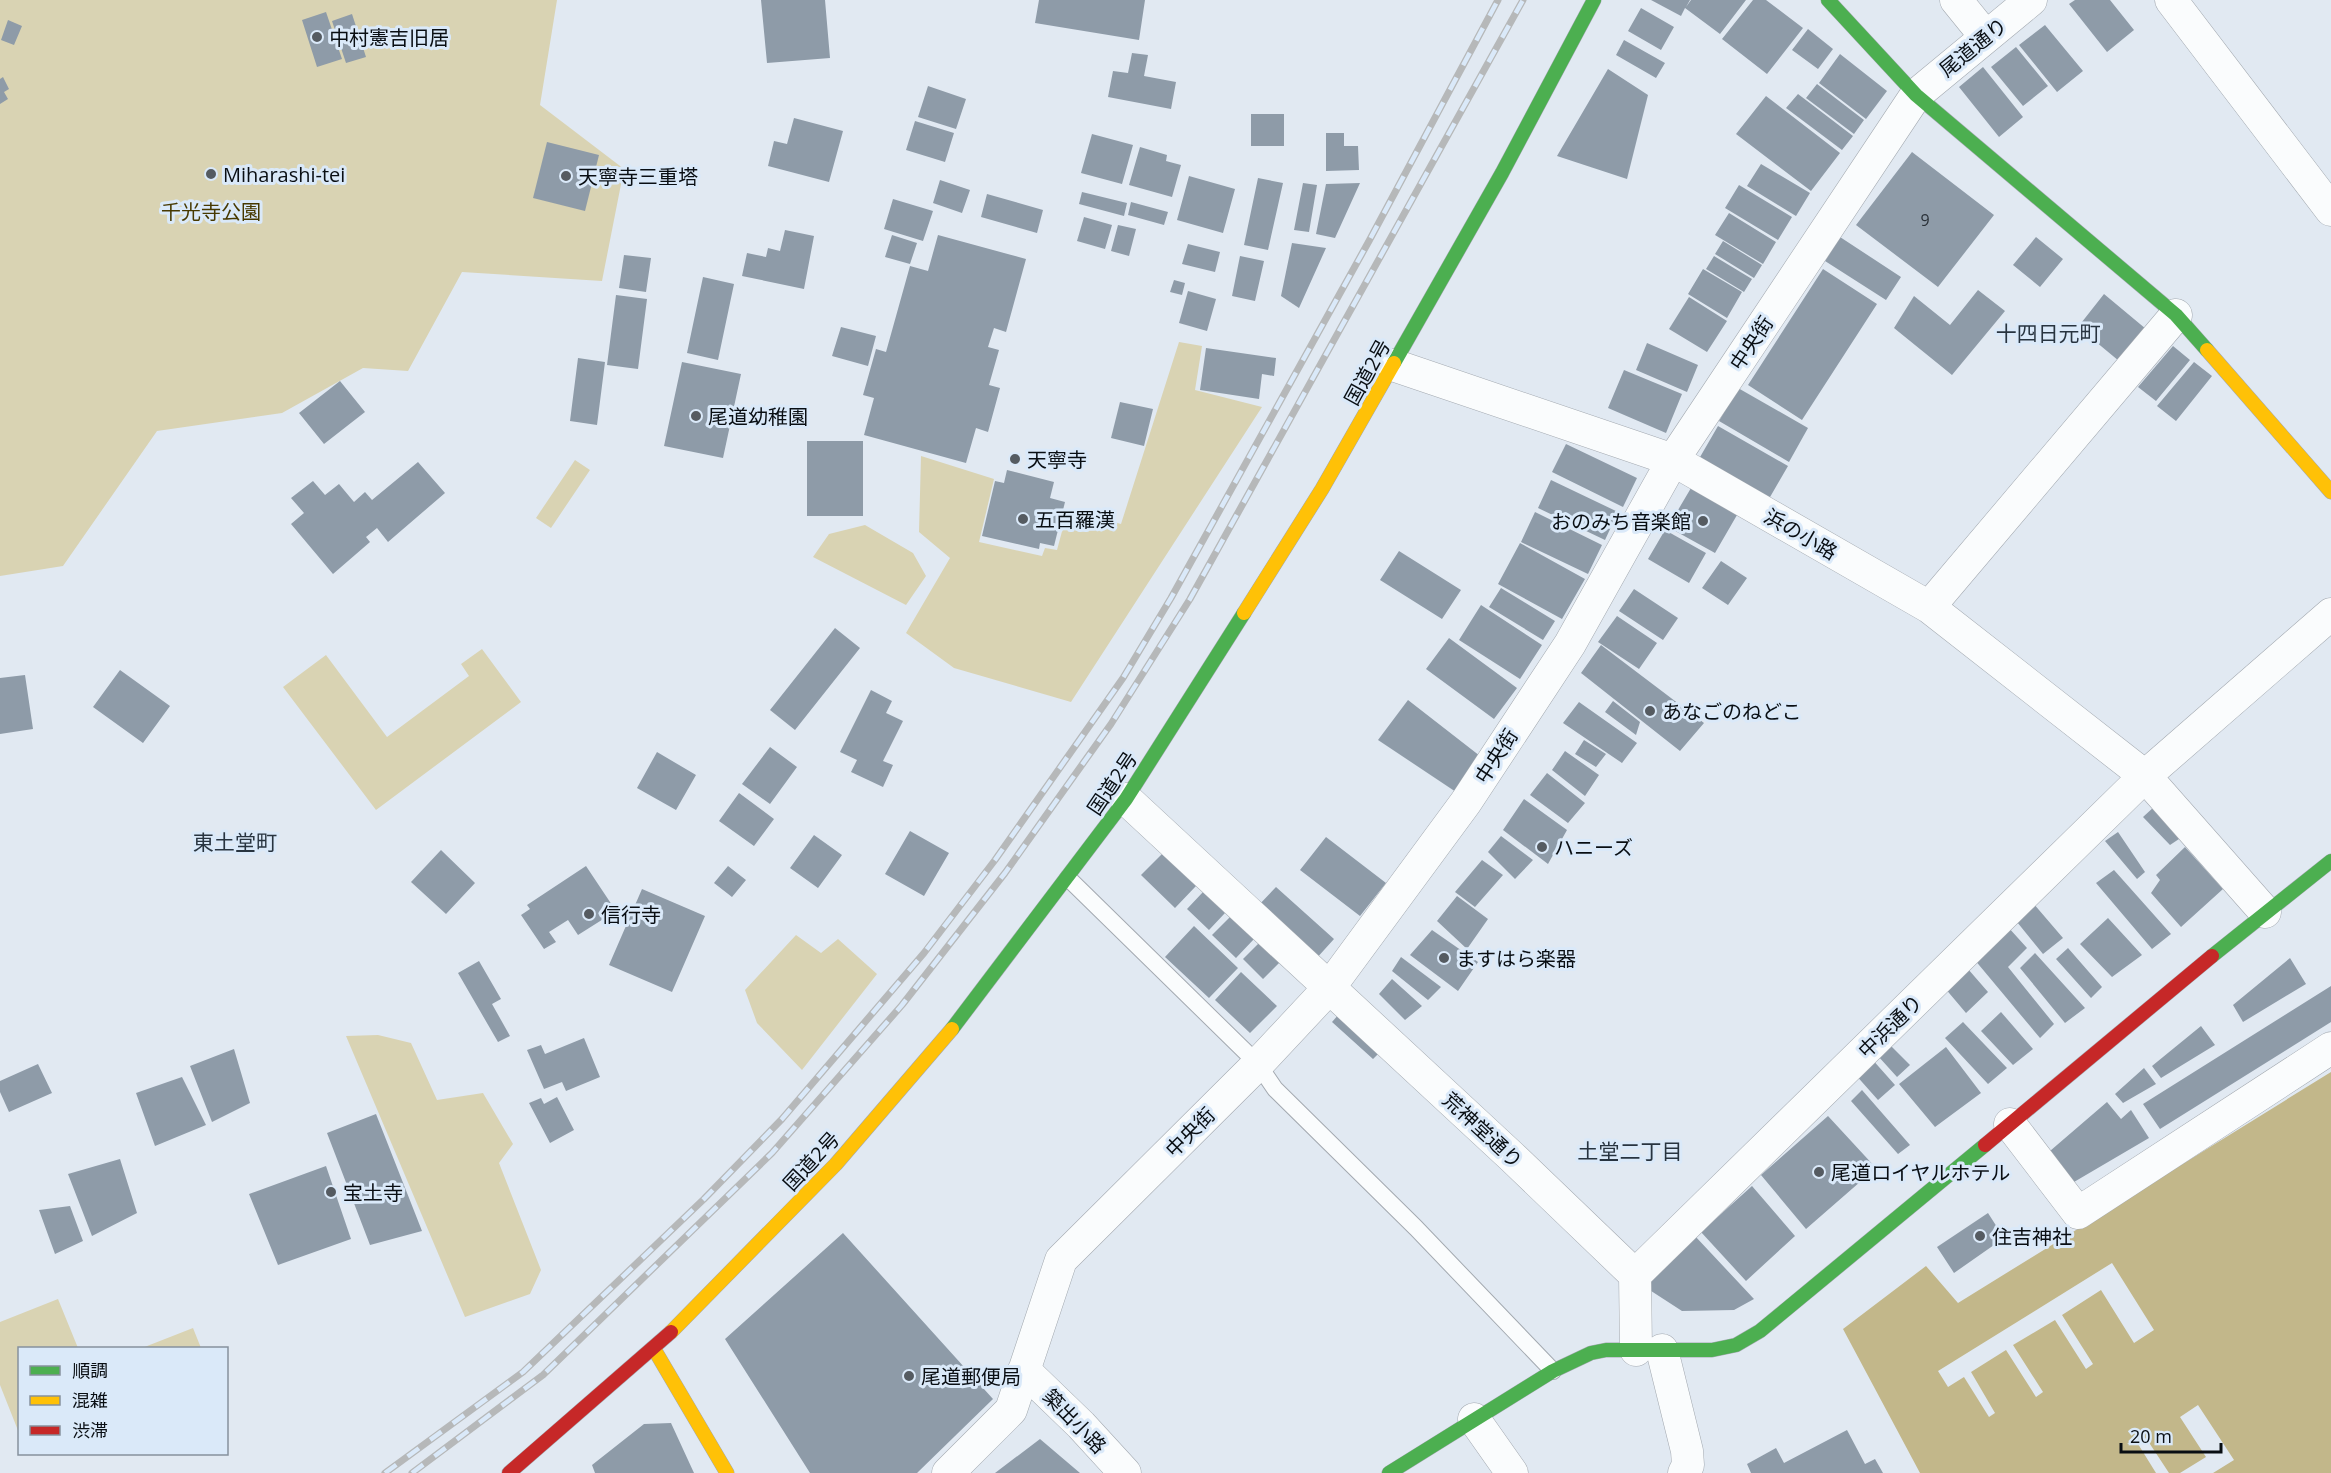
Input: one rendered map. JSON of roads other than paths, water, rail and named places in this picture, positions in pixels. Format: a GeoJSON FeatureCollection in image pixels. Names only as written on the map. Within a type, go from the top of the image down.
{"type":"FeatureCollection","features":[{"type":"Feature","properties":{"kind":"main road","name":"国道2号"},"geometry":{"type":"LineString","coordinates":[[509,1473],[654,1349],[836,1164],[929,1059],[1068,878],[1126,799],[1322,489],[1502,173],[1594,0]]}},
{"type":"Feature","properties":{"kind":"main road"},"geometry":{"type":"LineString","coordinates":[[1827,0],[1916,95],[2176,315],[2331,492]]}},
{"type":"Feature","properties":{"kind":"main road"},"geometry":{"type":"LineString","coordinates":[[1389,1473],[1552,1371],[1591,1353],[1712,1350],[1736,1345],[1760,1331],[2265,912],[2331,861]]}},
{"type":"Feature","properties":{"kind":"main road"},"geometry":{"type":"LineString","coordinates":[[654,1349],[728,1473]]}},
{"type":"Feature","properties":{"kind":"street"},"geometry":{"type":"LineString","coordinates":[[1956,0],[1986,37]]}},
{"type":"Feature","properties":{"kind":"street","name":"尾道通り"},"geometry":{"type":"LineString","coordinates":[[1916,95],[2031,0]]}},
{"type":"Feature","properties":{"kind":"street"},"geometry":{"type":"LineString","coordinates":[[2171,0],[2331,210]]}},
{"type":"Feature","properties":{"kind":"street","name":"中央街"},"geometry":{"type":"LineString","coordinates":[[948,1473],[1011,1410],[1061,1260],[1258,1064],[1329,988],[1466,802],[1570,644],[1673,460],[1916,95]]}},
{"type":"Feature","properties":{"kind":"street"},"geometry":{"type":"LineString","coordinates":[[1929,607],[2176,315]]}},
{"type":"Feature","properties":{"kind":"street","name":"浜の小路"},"geometry":{"type":"LineString","coordinates":[[1393,365],[1673,460],[1929,607],[2145,776],[2265,912]]}},
{"type":"Feature","properties":{"kind":"street","name":"中浜通り"},"geometry":{"type":"LineString","coordinates":[[1635,1275],[2145,776],[2331,614]]}},
{"type":"Feature","properties":{"kind":"street","name":"荒神堂通り"},"geometry":{"type":"LineString","coordinates":[[1126,799],[1511,1155],[1635,1275]]}},
{"type":"Feature","properties":{"kind":"street"},"geometry":{"type":"LineString","coordinates":[[2010,1124],[2078,1213],[2331,1048]]}},
{"type":"Feature","properties":{"kind":"street"},"geometry":{"type":"LineString","coordinates":[[1635,1275],[1649,1350],[1687,1451],[1688,1465],[1684,1473]]}},
{"type":"Feature","properties":{"kind":"street","name":"築出小路"},"geometry":{"type":"LineString","coordinates":[[1024,1370],[1081,1425],[1125,1473]]}},
{"type":"Feature","properties":{"kind":"street"},"geometry":{"type":"LineString","coordinates":[[1474,1419],[1512,1473]]}},
{"type":"Feature","properties":{"kind":"lane"},"geometry":{"type":"LineString","coordinates":[[1068,878],[1258,1064],[1275,1089],[1416,1228],[1552,1371]]}},
{"type":"Feature","properties":{"kind":"railway"},"geometry":{"type":"LineString","coordinates":[[385,1473],[523,1372],[704,1199],[782,1119],[924,953],[995,860],[1123,678],[1171,598],[1369,241],[1498,0]]}},
{"type":"Feature","properties":{"kind":"railway"},"geometry":{"type":"LineString","coordinates":[[412,1473],[543,1375],[772,1153],[902,1005],[1005,873],[1111,724],[1190,599],[1523,0]]}},
{"type":"Feature","properties":{"kind":"place","name":"中村憲吉旧居"},"geometry":{"type":"Point","coordinates":[317,37]}},
{"type":"Feature","properties":{"kind":"place","name":"Miharashi-tei"},"geometry":{"type":"Point","coordinates":[211,174]}},
{"type":"Feature","properties":{"kind":"place","name":"天寧寺三重塔"},"geometry":{"type":"Point","coordinates":[566,176]}},
{"type":"Feature","properties":{"kind":"place","name":"尾道幼稚園"},"geometry":{"type":"Point","coordinates":[696,416]}},
{"type":"Feature","properties":{"kind":"place","name":"天寧寺"},"geometry":{"type":"Point","coordinates":[1015,459]}},
{"type":"Feature","properties":{"kind":"place","name":"五百羅漢"},"geometry":{"type":"Point","coordinates":[1023,519]}},
{"type":"Feature","properties":{"kind":"place","name":"おのみち音楽館"},"geometry":{"type":"Point","coordinates":[1703,521]}},
{"type":"Feature","properties":{"kind":"place","name":"あなごのねどこ"},"geometry":{"type":"Point","coordinates":[1650,711]}},
{"type":"Feature","properties":{"kind":"place","name":"ハニーズ"},"geometry":{"type":"Point","coordinates":[1542,847]}},
{"type":"Feature","properties":{"kind":"place","name":"信行寺"},"geometry":{"type":"Point","coordinates":[589,914]}},
{"type":"Feature","properties":{"kind":"place","name":"ますはら楽器"},"geometry":{"type":"Point","coordinates":[1444,958]}},
{"type":"Feature","properties":{"kind":"place","name":"尾道ロイヤルホテル"},"geometry":{"type":"Point","coordinates":[1819,1172]}},
{"type":"Feature","properties":{"kind":"place","name":"宝土寺"},"geometry":{"type":"Point","coordinates":[331,1192]}},
{"type":"Feature","properties":{"kind":"place","name":"住吉神社"},"geometry":{"type":"Point","coordinates":[1980,1236]}},
{"type":"Feature","properties":{"kind":"place","name":"尾道郵便局"},"geometry":{"type":"Point","coordinates":[909,1376]}},
{"type":"Feature","properties":{"kind":"district","name":"十四日元町"},"geometry":{"type":"Point","coordinates":[2048,333]}},
{"type":"Feature","properties":{"kind":"district","name":"東土堂町"},"geometry":{"type":"Point","coordinates":[235,842]}},
{"type":"Feature","properties":{"kind":"district","name":"土堂二丁目"},"geometry":{"type":"Point","coordinates":[1630,1151]}},
{"type":"Feature","properties":{"kind":"park label","name":"千光寺公園"},"geometry":{"type":"Point","coordinates":[211,211]}}]}
